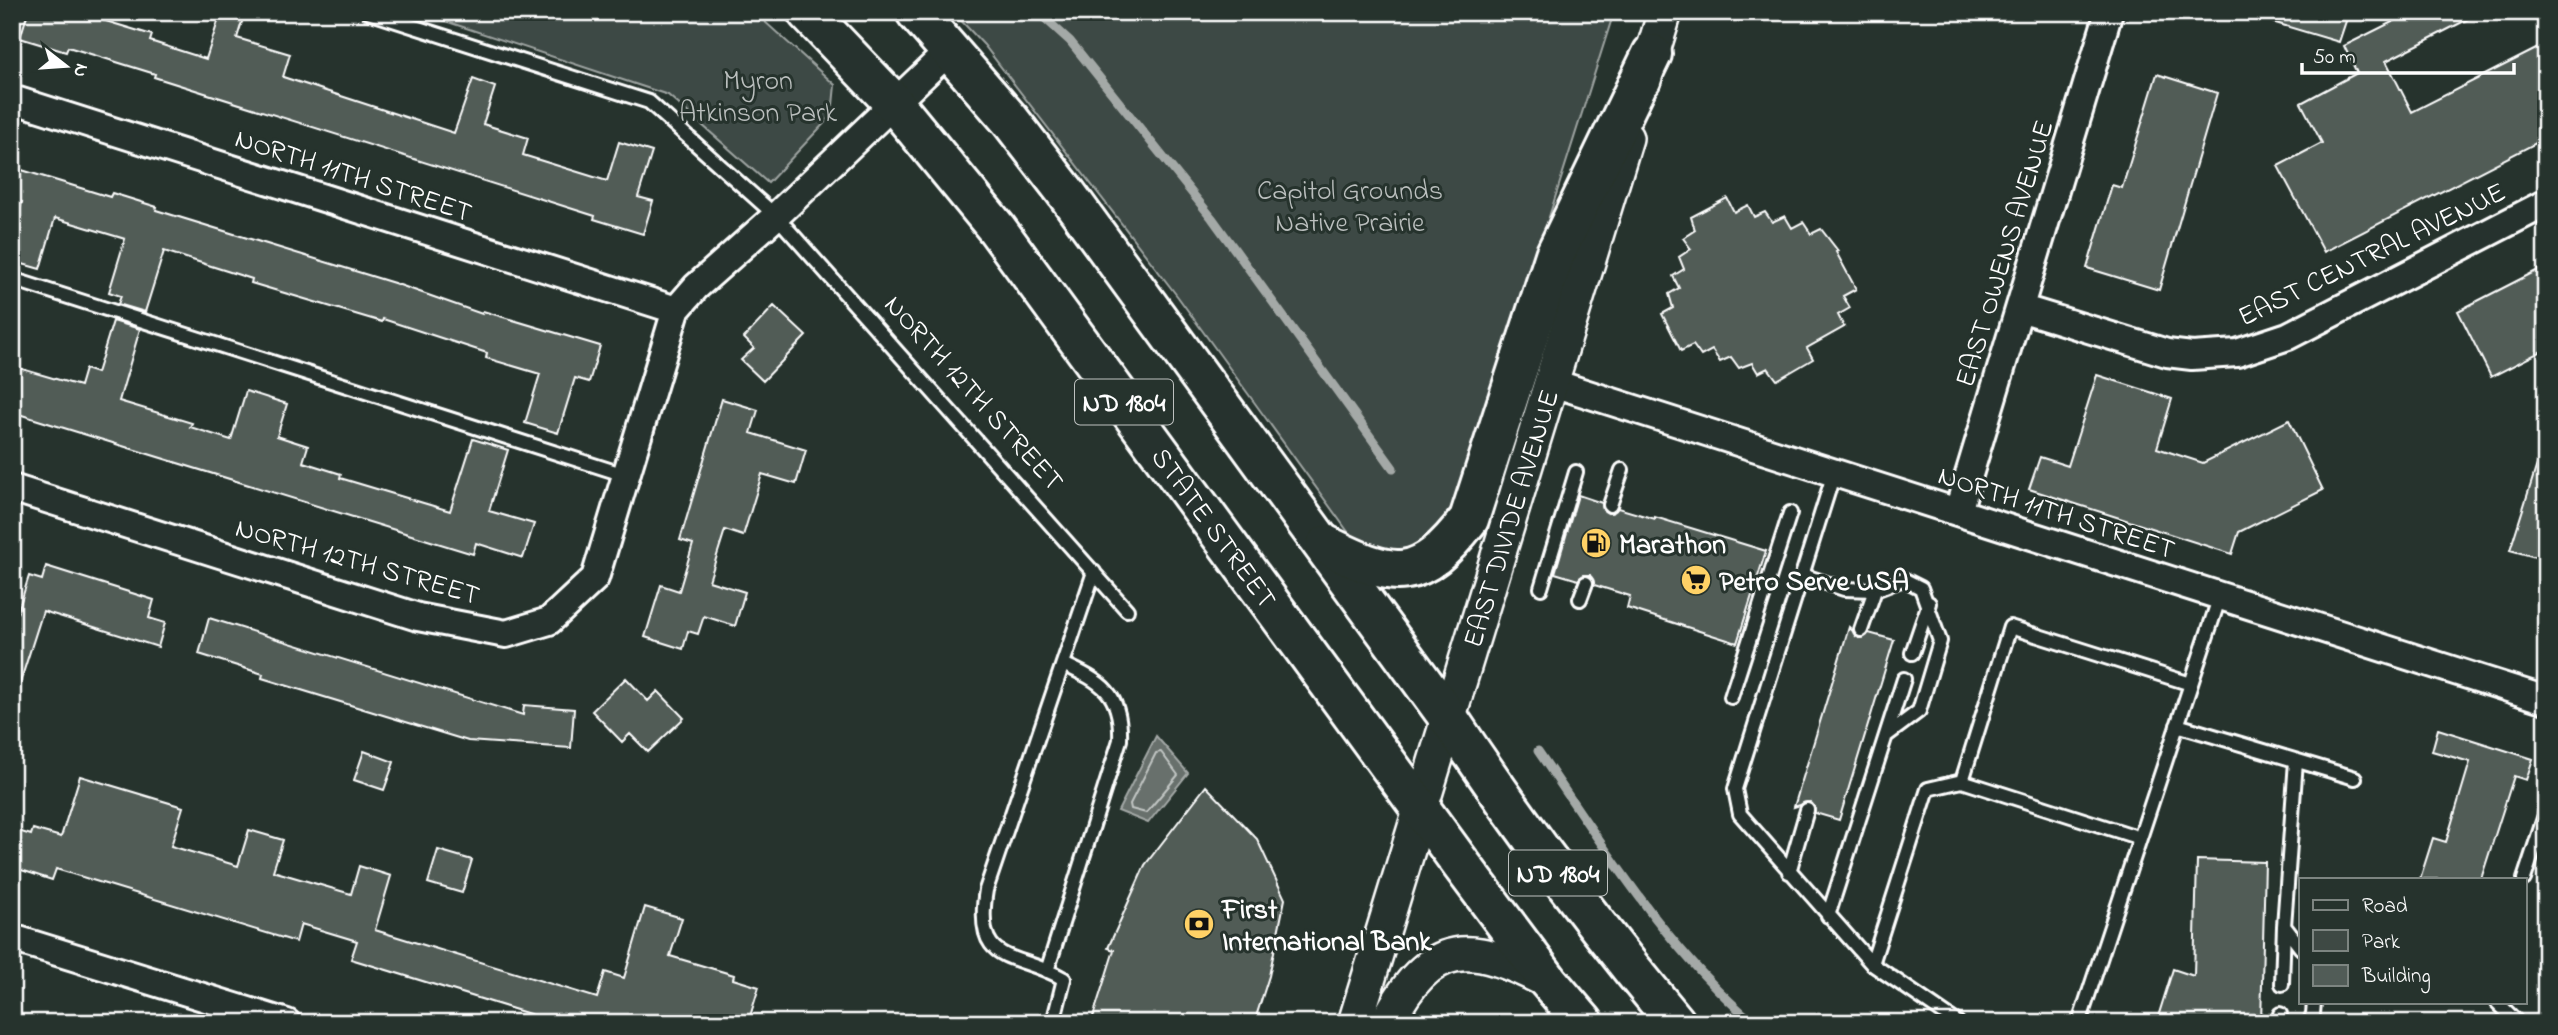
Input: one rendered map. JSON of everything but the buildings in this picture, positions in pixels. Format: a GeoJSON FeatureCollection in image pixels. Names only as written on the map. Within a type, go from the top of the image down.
{"type":"FeatureCollection","features":[{"type":"Feature","properties":{"kind":"main road","name":"STATE STREET"},"geometry":{"type":"LineString","coordinates":[[807,12],[893,102],[997,229],[1549,982],[1584,1023]]}},
{"type":"Feature","properties":{"kind":"main road","name":"ND 1804"},"geometry":{"type":"LineString","coordinates":[[916,12],[1010,120],[1064,190],[1448,717],[1494,786],[1615,950],[1676,1023]]}},
{"type":"Feature","properties":{"kind":"main road"},"geometry":{"type":"LineString","coordinates":[[1321,543],[1382,571],[1405,570],[1425,563],[1446,549],[1469,519],[1555,255],[1652,54]]}},
{"type":"Feature","properties":{"kind":"street","name":"EAST DIVIDE AVENUE"},"geometry":{"type":"LineString","coordinates":[[1355,1023],[1665,12]]}},
{"type":"Feature","properties":{"kind":"street","name":"EAST OWENS AVENUE"},"geometry":{"type":"LineString","coordinates":[[1958,512],[2109,12]]}},
{"type":"Feature","properties":{"kind":"street","name":"NORTH 12TH STREET"},"geometry":{"type":"LineString","coordinates":[[12,488],[418,617],[506,634],[549,621],[595,578],[676,310],[696,287],[776,216],[950,50]]}},
{"type":"Feature","properties":{"kind":"street","name":"NORTH 11TH STREET"},"geometry":{"type":"LineString","coordinates":[[12,99],[676,310]]}},
{"type":"Feature","properties":{"kind":"street","name":"EAST CENTRAL AVENUE"},"geometry":{"type":"LineString","coordinates":[[2020,308],[2167,353],[2192,356],[2236,353],[2288,336],[2546,203]]}},
{"type":"Feature","properties":{"kind":"street","name":"NORTH 11TH STREET"},"geometry":{"type":"LineString","coordinates":[[1550,382],[2546,700]]}},
{"type":"Feature","properties":{"kind":"street"},"geometry":{"type":"LineString","coordinates":[[12,938],[277,1021]]}},
{"type":"Feature","properties":{"kind":"street"},"geometry":{"type":"LineString","coordinates":[[1387,1023],[1416,977],[1450,955],[1490,956],[1549,982]]}},
{"type":"Feature","properties":{"kind":"lane"},"geometry":{"type":"LineString","coordinates":[[368,12],[649,102],[776,216]]}},
{"type":"Feature","properties":{"kind":"lane","name":"NORTH 12TH STREET"},"geometry":{"type":"LineString","coordinates":[[776,216],[1127,610]]}},
{"type":"Feature","properties":{"kind":"lane"},"geometry":{"type":"LineString","coordinates":[[12,279],[625,475]]}},
{"type":"Feature","properties":{"kind":"lane"},"geometry":{"type":"LineString","coordinates":[[1610,505],[1622,470]]}},
{"type":"Feature","properties":{"kind":"lane"},"geometry":{"type":"LineString","coordinates":[[1541,588],[1576,472]]}},
{"type":"Feature","properties":{"kind":"lane"},"geometry":{"type":"LineString","coordinates":[[1834,473],[1735,789],[1740,814],[1872,964],[1958,1023]]}},
{"type":"Feature","properties":{"kind":"lane"},"geometry":{"type":"LineString","coordinates":[[1731,697],[1790,513]]}},
{"type":"Feature","properties":{"kind":"lane"},"geometry":{"type":"LineString","coordinates":[[1053,1023],[1064,979],[1001,954],[986,936],[981,920],[986,890],[1094,572]]}},
{"type":"Feature","properties":{"kind":"lane"},"geometry":{"type":"LineString","coordinates":[[1802,575],[1844,589],[1875,590],[1903,579],[1921,588],[1929,603],[1940,641],[1919,711],[1887,735]]}},
{"type":"Feature","properties":{"kind":"lane"},"geometry":{"type":"LineString","coordinates":[[1580,599],[1586,583]]}},
{"type":"Feature","properties":{"kind":"lane"},"geometry":{"type":"LineString","coordinates":[[1861,631],[1875,590]]}},
{"type":"Feature","properties":{"kind":"lane"},"geometry":{"type":"LineString","coordinates":[[2078,1023],[2220,596]]}},
{"type":"Feature","properties":{"kind":"lane"},"geometry":{"type":"LineString","coordinates":[[1912,653],[1929,603]]}},
{"type":"Feature","properties":{"kind":"lane"},"geometry":{"type":"LineString","coordinates":[[1962,781],[2010,627],[2191,684]]}},
{"type":"Feature","properties":{"kind":"lane"},"geometry":{"type":"LineString","coordinates":[[1047,971],[1120,740],[1121,719],[1116,700],[1093,678],[1063,664]]}},
{"type":"Feature","properties":{"kind":"lane"},"geometry":{"type":"LineString","coordinates":[[1828,916],[1904,679]]}},
{"type":"Feature","properties":{"kind":"lane"},"geometry":{"type":"LineString","coordinates":[[2177,725],[2355,778]]}},
{"type":"Feature","properties":{"kind":"lane"},"geometry":{"type":"LineString","coordinates":[[2282,984],[2296,761]]}},
{"type":"Feature","properties":{"kind":"lane"},"geometry":{"type":"LineString","coordinates":[[1872,964],[1928,789],[1962,781],[2140,838]]}},
{"type":"Feature","properties":{"kind":"lane"},"geometry":{"type":"LineString","coordinates":[[1789,872],[1807,810]]}},
{"type":"Feature","properties":{"kind":"lane"},"geometry":{"type":"LineString","coordinates":[[2524,878],[2546,812]]}},
{"type":"Feature","properties":{"kind":"lane"},"geometry":{"type":"LineString","coordinates":[[2284,926],[2299,945]]}},
{"type":"Feature","properties":{"kind":"lane"},"geometry":{"type":"LineString","coordinates":[[2309,1023],[2314,1004]]}},
{"type":"Feature","properties":{"kind":"lane"},"geometry":{"type":"LineString","coordinates":[[2499,1004],[2518,1023]]}},
{"type":"Feature","properties":{"kind":"green space","name":"Myron Atkinson Park"},"geometry":{"type":"Polygon","coordinates":[[[418,12],[754,12],[835,85],[832,115],[768,183],[668,95],[418,12]]]}},
{"type":"Feature","properties":{"kind":"green space","name":"Capitol Grounds Native Prairie"},"geometry":{"type":"Polygon","coordinates":[[[953,12],[1614,12],[1450,529],[1400,564],[1359,547],[1178,297],[984,45],[953,12]]]}},
{"type":"Feature","properties":{"kind":"water"},"geometry":{"type":"Polygon","coordinates":[[[1156,736],[1188,773],[1148,823],[1118,811],[1156,736]]]}},
{"type":"Feature","properties":{"kind":"waterway"},"geometry":{"type":"LineString","coordinates":[[1038,12],[1070,41],[1212,218],[1393,468]]}},
{"type":"Feature","properties":{"kind":"waterway"},"geometry":{"type":"LineString","coordinates":[[1538,751],[1664,929],[1722,994],[1754,1023]]}},
{"type":"Feature","properties":{"kind":"place","name":"Marathon"},"geometry":{"type":"Point","coordinates":[1596,543]}},
{"type":"Feature","properties":{"kind":"place","name":"Petro Serve USA"},"geometry":{"type":"Point","coordinates":[1696,580]}},
{"type":"Feature","properties":{"kind":"place","name":"First International Bank"},"geometry":{"type":"Point","coordinates":[1199,924]}}]}
